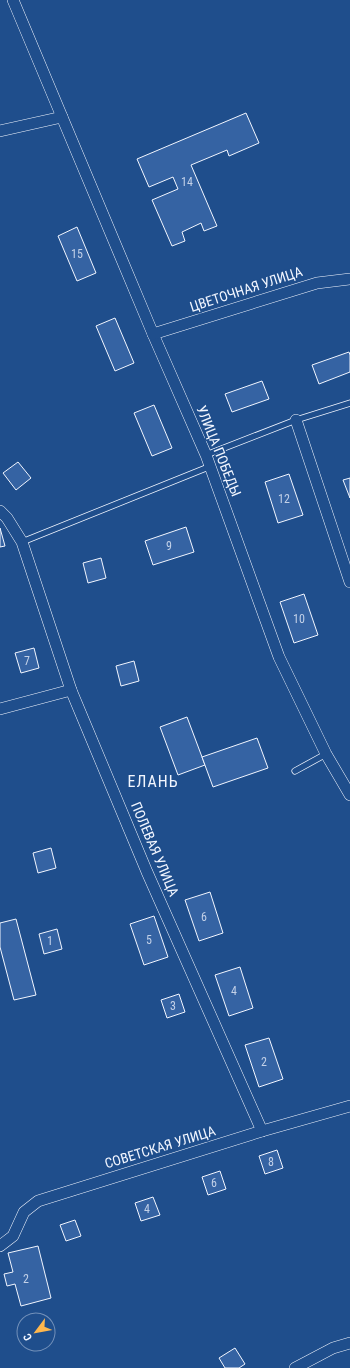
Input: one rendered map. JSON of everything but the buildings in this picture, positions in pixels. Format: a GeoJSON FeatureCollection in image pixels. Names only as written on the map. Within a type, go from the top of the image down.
{"type":"FeatureCollection","features":[{"type":"Feature","properties":{"kind":"street","name":"УЛИЦА ПОБЕДЫ"},"geometry":{"type":"LineString","coordinates":[[13,0],[153,334],[211,466],[279,657],[326,754],[350,795]]}},
{"type":"Feature","properties":{"kind":"street"},"geometry":{"type":"LineString","coordinates":[[0,131],[62,117]]}},
{"type":"Feature","properties":{"kind":"street","name":"ЦВЕТОЧНАЯ УЛИЦА"},"geometry":{"type":"LineString","coordinates":[[153,334],[317,283],[350,279]]}},
{"type":"Feature","properties":{"kind":"street"},"geometry":{"type":"LineString","coordinates":[[296,420],[350,582]]}},
{"type":"Feature","properties":{"kind":"street","name":"ПОЛЕВАЯ УЛИЦА"},"geometry":{"type":"LineString","coordinates":[[0,511],[7,518],[22,542],[71,690],[147,872],[262,1131]]}},
{"type":"Feature","properties":{"kind":"street"},"geometry":{"type":"LineString","coordinates":[[0,710],[71,690]]}},
{"type":"Feature","properties":{"kind":"street","name":"СОВЕТСКАЯ УЛИЦА"},"geometry":{"type":"LineString","coordinates":[[0,1246],[13,1236],[24,1212],[38,1201],[262,1131],[350,1106]]}},
{"type":"Feature","properties":{"kind":"street"},"geometry":{"type":"LineString","coordinates":[[295,1368],[332,1348],[350,1343]]}},
{"type":"Feature","properties":{"kind":"lane"},"geometry":{"type":"LineString","coordinates":[[206,455],[296,420],[350,403]]}},
{"type":"Feature","properties":{"kind":"lane"},"geometry":{"type":"LineString","coordinates":[[22,542],[211,466]]}},
{"type":"Feature","properties":{"kind":"lane"},"geometry":{"type":"LineString","coordinates":[[295,771],[326,754]]}},
{"type":"Feature","properties":{"kind":"district","name":"ЕЛАНЬ"},"geometry":{"type":"Point","coordinates":[153,781]}}]}
